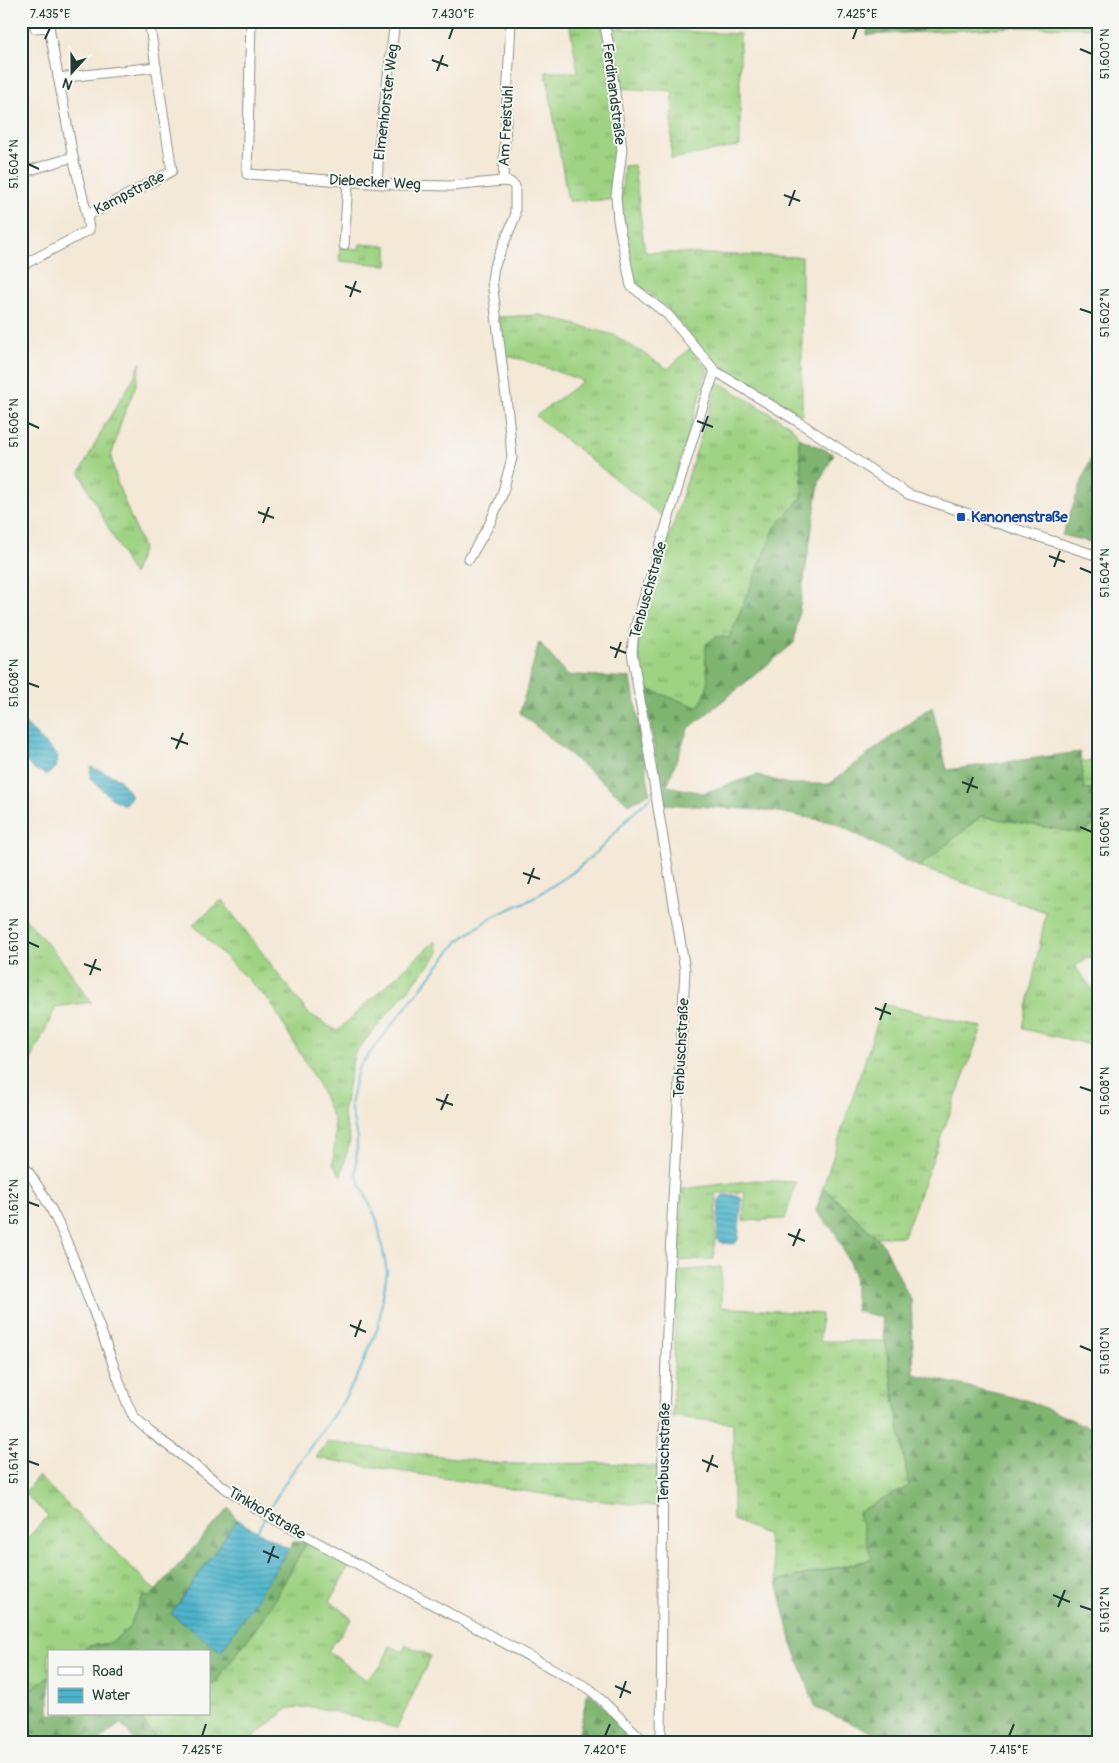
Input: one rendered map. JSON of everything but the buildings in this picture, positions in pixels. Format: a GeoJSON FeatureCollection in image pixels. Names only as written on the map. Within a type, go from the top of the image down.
{"type":"FeatureCollection","features":[{"type":"Feature","properties":{"kind":"street","name":"Kampstraße"},"geometry":{"type":"LineString","coordinates":[[21,266],[89,230],[87,215],[172,171],[149,21]]}},
{"type":"Feature","properties":{"kind":"street","name":"Diebecker Weg"},"geometry":{"type":"LineString","coordinates":[[251,21],[248,174],[451,186],[503,181]]}},
{"type":"Feature","properties":{"kind":"street","name":"Elmenhorster Weg"},"geometry":{"type":"LineString","coordinates":[[377,183],[379,146],[395,21]]}},
{"type":"Feature","properties":{"kind":"street","name":"Am Freistuhl"},"geometry":{"type":"LineString","coordinates":[[469,559],[502,496],[512,458],[492,281],[494,267],[514,218],[516,186],[510,182],[503,181],[511,21]]}},
{"type":"Feature","properties":{"kind":"street","name":"Ferdinandstraße"},"geometry":{"type":"LineString","coordinates":[[604,21],[610,52],[622,150],[616,196],[618,220],[631,286],[668,315],[715,371]]}},
{"type":"Feature","properties":{"kind":"street"},"geometry":{"type":"LineString","coordinates":[[35,28],[49,28],[73,157],[87,215]]}},
{"type":"Feature","properties":{"kind":"street"},"geometry":{"type":"LineString","coordinates":[[58,78],[156,67]]}},
{"type":"Feature","properties":{"kind":"street"},"geometry":{"type":"LineString","coordinates":[[21,172],[73,157]]}},
{"type":"Feature","properties":{"kind":"street"},"geometry":{"type":"LineString","coordinates":[[344,245],[348,181]]}},
{"type":"Feature","properties":{"kind":"street"},"geometry":{"type":"LineString","coordinates":[[715,371],[797,421],[908,494],[1098,556]]}},
{"type":"Feature","properties":{"kind":"street","name":"Tenbuschstraße"},"geometry":{"type":"LineString","coordinates":[[661,1742],[663,1435],[669,1267],[685,970],[632,652],[634,630],[715,371]]}},
{"type":"Feature","properties":{"kind":"street","name":"Tinkhofstraße"},"geometry":{"type":"LineString","coordinates":[[21,1162],[52,1209],[68,1244],[134,1418],[218,1482],[270,1517],[590,1688],[646,1742]]}},
{"type":"Feature","properties":{"kind":"green space"},"geometry":{"type":"Polygon","coordinates":[[[601,21],[607,56],[617,152],[613,200],[568,201],[546,72],[578,72],[569,22],[601,21]]]}},
{"type":"Feature","properties":{"kind":"green space"},"geometry":{"type":"Polygon","coordinates":[[[868,21],[920,21],[922,32],[867,35],[868,21]]]}},
{"type":"Feature","properties":{"kind":"green space"},"geometry":{"type":"Polygon","coordinates":[[[920,21],[1098,21],[1098,28],[1016,27],[922,32],[920,21]]]}},
{"type":"Feature","properties":{"kind":"green space"},"geometry":{"type":"Polygon","coordinates":[[[608,28],[740,34],[740,146],[671,159],[673,91],[618,88],[608,28]]]}},
{"type":"Feature","properties":{"kind":"green space"},"geometry":{"type":"Polygon","coordinates":[[[634,165],[645,252],[802,257],[802,416],[717,367],[666,307],[632,279],[621,201],[624,166],[634,165]]]}},
{"type":"Feature","properties":{"kind":"green space"},"geometry":{"type":"Polygon","coordinates":[[[360,244],[387,246],[387,265],[339,261],[340,247],[359,249],[360,244]]]}},
{"type":"Feature","properties":{"kind":"green space"},"geometry":{"type":"Polygon","coordinates":[[[540,315],[614,335],[668,369],[691,347],[708,370],[663,517],[536,416],[583,381],[521,359],[504,356],[499,317],[540,315]]]}},
{"type":"Feature","properties":{"kind":"green space"},"geometry":{"type":"Polygon","coordinates":[[[141,362],[136,385],[121,422],[111,457],[118,485],[143,548],[133,575],[80,473],[141,362]]]}},
{"type":"Feature","properties":{"kind":"green space"},"geometry":{"type":"Polygon","coordinates":[[[718,382],[791,426],[799,438],[803,496],[775,528],[729,639],[705,659],[707,690],[697,707],[644,688],[639,668],[638,637],[718,382]]]}},
{"type":"Feature","properties":{"kind":"green space"},"geometry":{"type":"Polygon","coordinates":[[[799,438],[834,454],[819,483],[794,643],[688,729],[667,786],[703,793],[757,775],[788,784],[829,784],[932,706],[947,770],[1080,752],[1084,789],[1098,789],[1098,823],[1080,833],[981,816],[919,867],[835,823],[773,811],[664,804],[644,688],[697,707],[702,700],[706,692],[708,677],[706,644],[717,636],[729,638],[775,527],[803,496],[799,438]]]}},
{"type":"Feature","properties":{"kind":"green space"},"geometry":{"type":"Polygon","coordinates":[[[1090,460],[1098,460],[1098,544],[1062,535],[1090,460]]]}},
{"type":"Feature","properties":{"kind":"green space"},"geometry":{"type":"Polygon","coordinates":[[[539,642],[568,676],[631,678],[650,793],[629,804],[520,713],[539,642]]]}},
{"type":"Feature","properties":{"kind":"green space"},"geometry":{"type":"Polygon","coordinates":[[[1081,761],[1098,762],[1098,789],[1084,789],[1081,761]]]}},
{"type":"Feature","properties":{"kind":"green space"},"geometry":{"type":"Polygon","coordinates":[[[981,816],[1080,833],[1098,823],[1098,959],[1087,958],[1075,966],[1098,997],[1096,1046],[1023,1029],[1046,912],[919,867],[981,816]]]}},
{"type":"Feature","properties":{"kind":"green space"},"geometry":{"type":"Polygon","coordinates":[[[222,900],[308,1013],[337,1031],[435,941],[439,953],[354,1054],[343,1113],[350,1140],[341,1176],[333,1163],[334,1121],[319,1086],[271,1003],[193,925],[222,900]]]}},
{"type":"Feature","properties":{"kind":"green space"},"geometry":{"type":"Polygon","coordinates":[[[21,913],[66,966],[91,1002],[56,1007],[21,1081],[21,913]]]}},
{"type":"Feature","properties":{"kind":"green space"},"geometry":{"type":"Polygon","coordinates":[[[882,1004],[982,1027],[904,1236],[876,1237],[823,1187],[882,1004]]]}},
{"type":"Feature","properties":{"kind":"green space"},"geometry":{"type":"Polygon","coordinates":[[[755,1180],[796,1182],[785,1219],[743,1221],[745,1192],[717,1193],[714,1259],[676,1261],[682,1189],[755,1180]]]}},
{"type":"Feature","properties":{"kind":"green space"},"geometry":{"type":"Polygon","coordinates":[[[823,1187],[884,1245],[911,1301],[914,1374],[1029,1401],[1098,1431],[1098,1742],[895,1742],[816,1708],[792,1643],[777,1581],[872,1560],[858,1512],[909,1486],[881,1317],[856,1311],[854,1273],[835,1232],[816,1211],[823,1187]]]}},
{"type":"Feature","properties":{"kind":"green space"},"geometry":{"type":"Polygon","coordinates":[[[721,1267],[721,1307],[821,1314],[820,1341],[885,1341],[909,1487],[858,1512],[872,1559],[777,1581],[766,1534],[733,1520],[733,1423],[673,1417],[676,1271],[721,1267]]]}},
{"type":"Feature","properties":{"kind":"green space"},"geometry":{"type":"Polygon","coordinates":[[[327,1442],[502,1464],[606,1463],[661,1467],[662,1507],[562,1497],[316,1458],[327,1442]]]}},
{"type":"Feature","properties":{"kind":"green space"},"geometry":{"type":"Polygon","coordinates":[[[38,1476],[156,1591],[150,1597],[143,1596],[128,1629],[110,1643],[90,1646],[81,1650],[48,1650],[48,1678],[21,1695],[21,1545],[48,1516],[24,1493],[38,1476]]]}},
{"type":"Feature","properties":{"kind":"green space"},"geometry":{"type":"Polygon","coordinates":[[[229,1508],[237,1520],[171,1614],[289,1549],[293,1542],[307,1542],[265,1616],[215,1683],[210,1684],[210,1650],[81,1650],[90,1646],[110,1643],[128,1629],[143,1596],[150,1597],[229,1508]]]}},
{"type":"Feature","properties":{"kind":"green space"},"geometry":{"type":"Polygon","coordinates":[[[307,1542],[351,1563],[330,1601],[352,1619],[328,1651],[365,1679],[381,1666],[390,1646],[403,1652],[406,1645],[431,1656],[397,1728],[315,1707],[289,1708],[247,1742],[159,1742],[139,1716],[210,1716],[210,1684],[215,1682],[265,1616],[307,1542]]]}},
{"type":"Feature","properties":{"kind":"green space"},"geometry":{"type":"Polygon","coordinates":[[[48,1678],[48,1716],[139,1716],[159,1742],[136,1742],[121,1723],[97,1742],[21,1742],[21,1695],[48,1678]]]}},
{"type":"Feature","properties":{"kind":"green space"},"geometry":{"type":"Polygon","coordinates":[[[588,1691],[631,1733],[629,1742],[577,1742],[588,1691]]]}},
{"type":"Feature","properties":{"kind":"water"},"geometry":{"type":"Polygon","coordinates":[[[21,720],[58,756],[56,768],[47,775],[32,768],[21,756],[21,720]]]}},
{"type":"Feature","properties":{"kind":"water"},"geometry":{"type":"Polygon","coordinates":[[[91,767],[118,778],[132,796],[124,805],[111,798],[90,778],[91,767]]]}},
{"type":"Feature","properties":{"kind":"water"},"geometry":{"type":"Polygon","coordinates":[[[723,1195],[738,1195],[742,1199],[738,1240],[734,1244],[721,1243],[717,1239],[719,1200],[723,1195]]]}},
{"type":"Feature","properties":{"kind":"water"},"geometry":{"type":"Polygon","coordinates":[[[237,1520],[289,1549],[221,1652],[171,1614],[237,1520]]]}},
{"type":"Feature","properties":{"kind":"waterway"},"geometry":{"type":"LineString","coordinates":[[269,1509],[288,1478],[342,1403],[359,1373],[378,1327],[387,1272],[377,1220],[356,1174],[357,1138],[350,1105],[358,1068],[458,941],[492,917],[532,899],[572,873],[600,849],[630,816],[651,797]]}},
{"type":"Feature","properties":{"kind":"waterway"},"geometry":{"type":"LineString","coordinates":[[257,1532],[265,1517]]}},
{"type":"Feature","properties":{"kind":"place","name":"Kanonenstraße"},"geometry":{"type":"Point","coordinates":[961,517]}}]}
